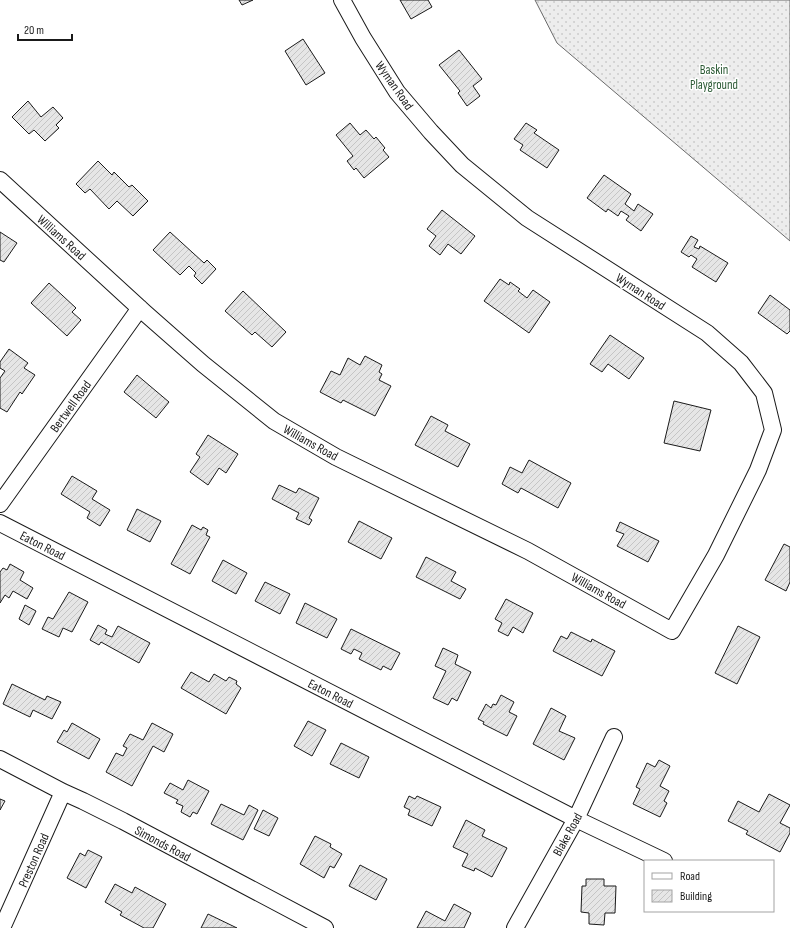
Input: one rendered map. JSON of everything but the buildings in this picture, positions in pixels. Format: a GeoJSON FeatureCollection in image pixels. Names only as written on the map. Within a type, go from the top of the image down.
{"type":"FeatureCollection","features":[{"type":"Feature","properties":{"kind":"street","name":"Wyman Road"},"geometry":{"type":"LineString","coordinates":[[342,0],[363,38],[397,92],[431,132],[462,165],[527,218],[707,333],[741,363],[764,393],[773,430],[758,470],[716,555],[672,631]]}},
{"type":"Feature","properties":{"kind":"street","name":"Williams Road"},"geometry":{"type":"LineString","coordinates":[[0,180],[203,364],[274,421],[336,457],[528,552],[672,631]]}},
{"type":"Feature","properties":{"kind":"street","name":"Bertwell Road"},"geometry":{"type":"LineString","coordinates":[[0,504],[140,308]]}},
{"type":"Feature","properties":{"kind":"street","name":"Eaton Road"},"geometry":{"type":"LineString","coordinates":[[0,522],[576,819],[662,860]]}},
{"type":"Feature","properties":{"kind":"street","name":"Blake Road"},"geometry":{"type":"LineString","coordinates":[[515,928],[576,819],[614,737]]}},
{"type":"Feature","properties":{"kind":"street","name":"Simonds Road"},"geometry":{"type":"LineString","coordinates":[[0,758],[325,928]]}},
{"type":"Feature","properties":{"kind":"street","name":"Preston Road"},"geometry":{"type":"LineString","coordinates":[[2,928],[63,792]]}},
{"type":"Feature","properties":{"kind":"green space","name":"Baskin Playground"},"geometry":{"type":"Polygon","coordinates":[[[535,0],[790,0],[790,241],[557,43],[535,0]]]}}]}
